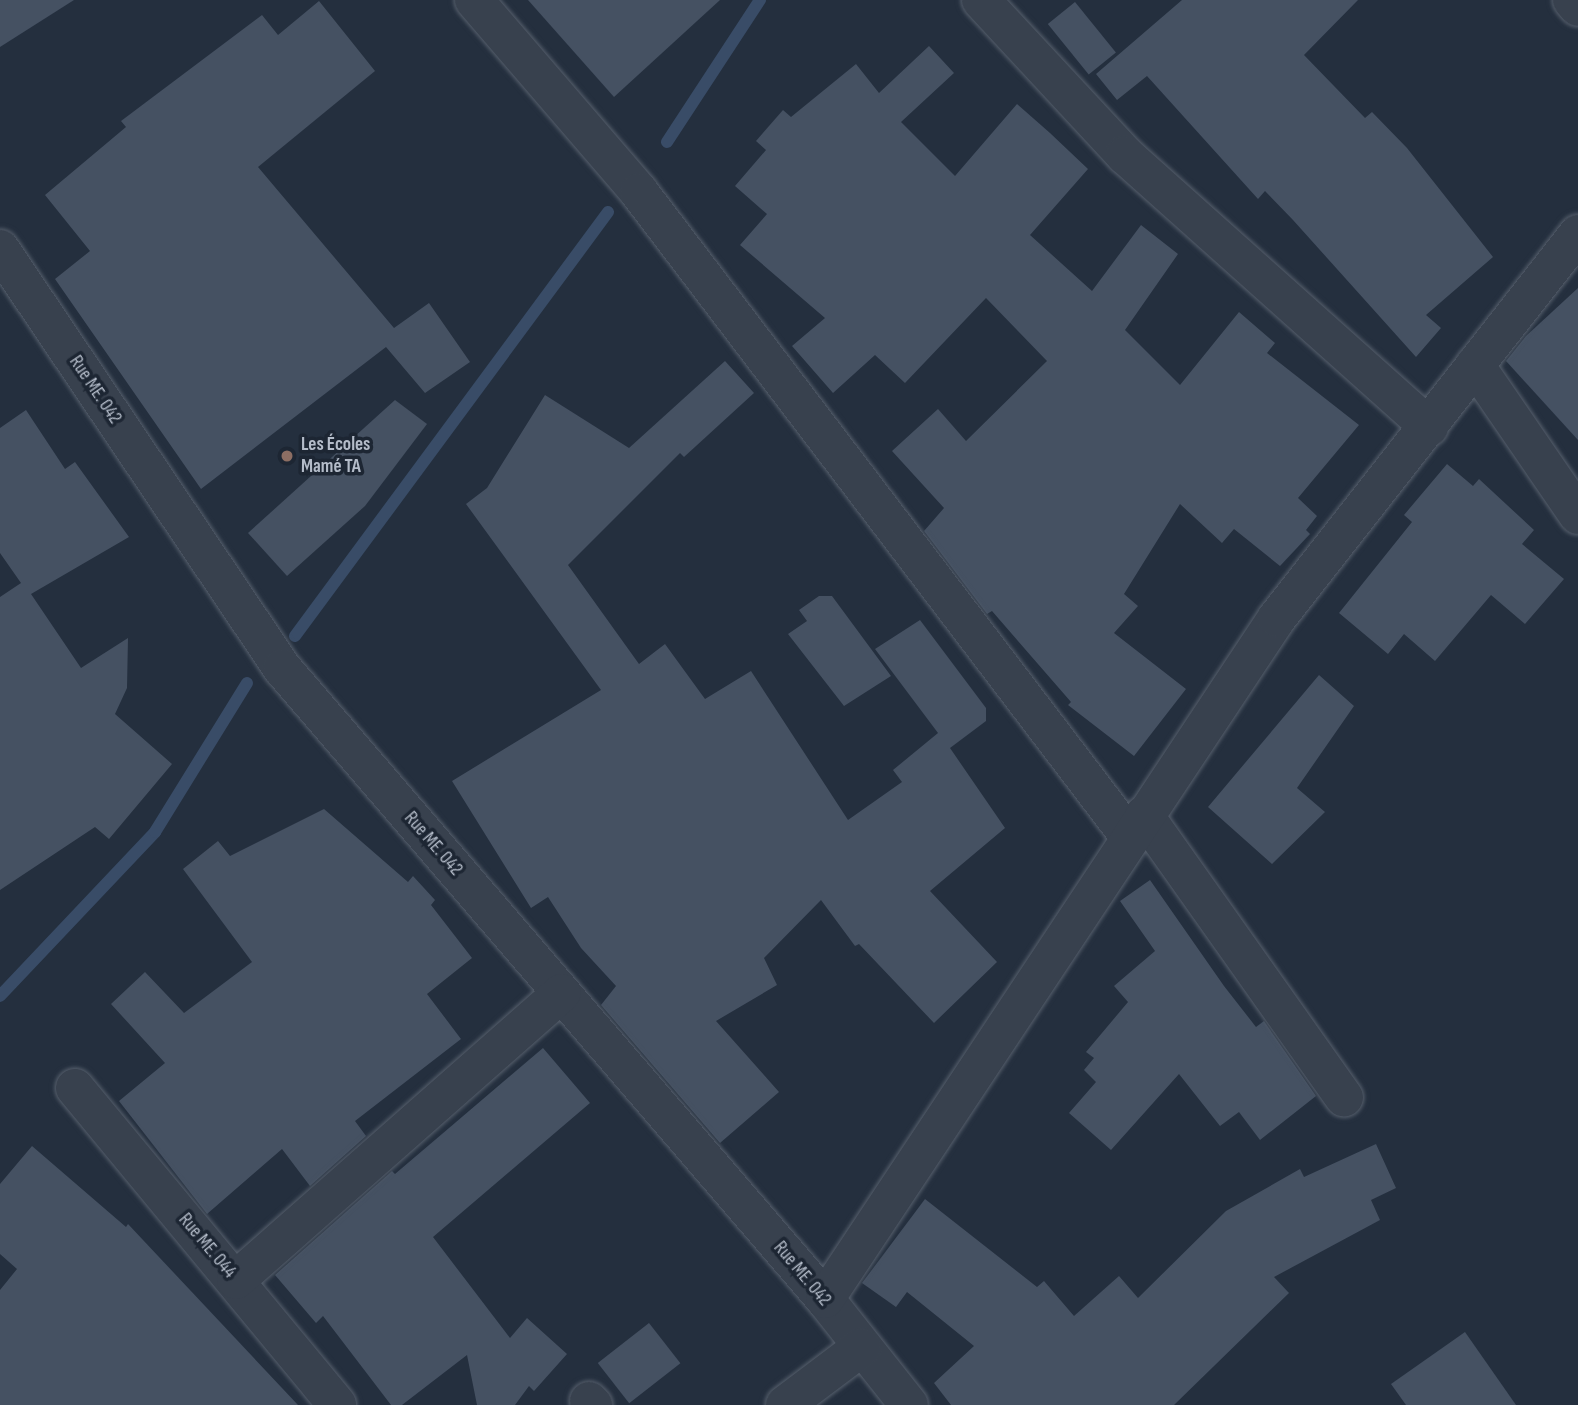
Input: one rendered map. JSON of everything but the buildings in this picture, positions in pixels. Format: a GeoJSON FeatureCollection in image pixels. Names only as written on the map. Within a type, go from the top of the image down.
{"type":"FeatureCollection","features":[{"type":"Feature","properties":{"kind":"street"},"geometry":{"type":"LineString","coordinates":[[474,0],[639,192],[1137,825],[1344,1097]]}},
{"type":"Feature","properties":{"kind":"street"},"geometry":{"type":"LineString","coordinates":[[981,0],[1125,155],[1429,427]]}},
{"type":"Feature","properties":{"kind":"street"},"geometry":{"type":"LineString","coordinates":[[1572,0],[1578,7]]}},
{"type":"Feature","properties":{"kind":"street"},"geometry":{"type":"LineString","coordinates":[[825,1299],[1137,825],[1277,618],[1578,234]]}},
{"type":"Feature","properties":{"kind":"street","name":"Rue ME. 042"},"geometry":{"type":"LineString","coordinates":[[0,250],[282,668],[825,1299],[909,1405]]}},
{"type":"Feature","properties":{"kind":"street"},"geometry":{"type":"LineString","coordinates":[[1475,365],[1578,515]]}},
{"type":"Feature","properties":{"kind":"street"},"geometry":{"type":"LineString","coordinates":[[236,1280],[561,993]]}},
{"type":"Feature","properties":{"kind":"street","name":"Rue ME. 044"},"geometry":{"type":"LineString","coordinates":[[75,1088],[337,1405]]}},
{"type":"Feature","properties":{"kind":"street"},"geometry":{"type":"LineString","coordinates":[[785,1405],[862,1347]]}},
{"type":"Feature","properties":{"kind":"waterway"},"geometry":{"type":"LineString","coordinates":[[667,142],[760,0]]}},
{"type":"Feature","properties":{"kind":"waterway"},"geometry":{"type":"LineString","coordinates":[[295,636],[608,212]]}},
{"type":"Feature","properties":{"kind":"waterway"},"geometry":{"type":"LineString","coordinates":[[0,996],[155,832],[247,683]]}},
{"type":"Feature","properties":{"kind":"place","name":"Les Écoles Mamé TA"},"geometry":{"type":"Point","coordinates":[287,456]}}]}
